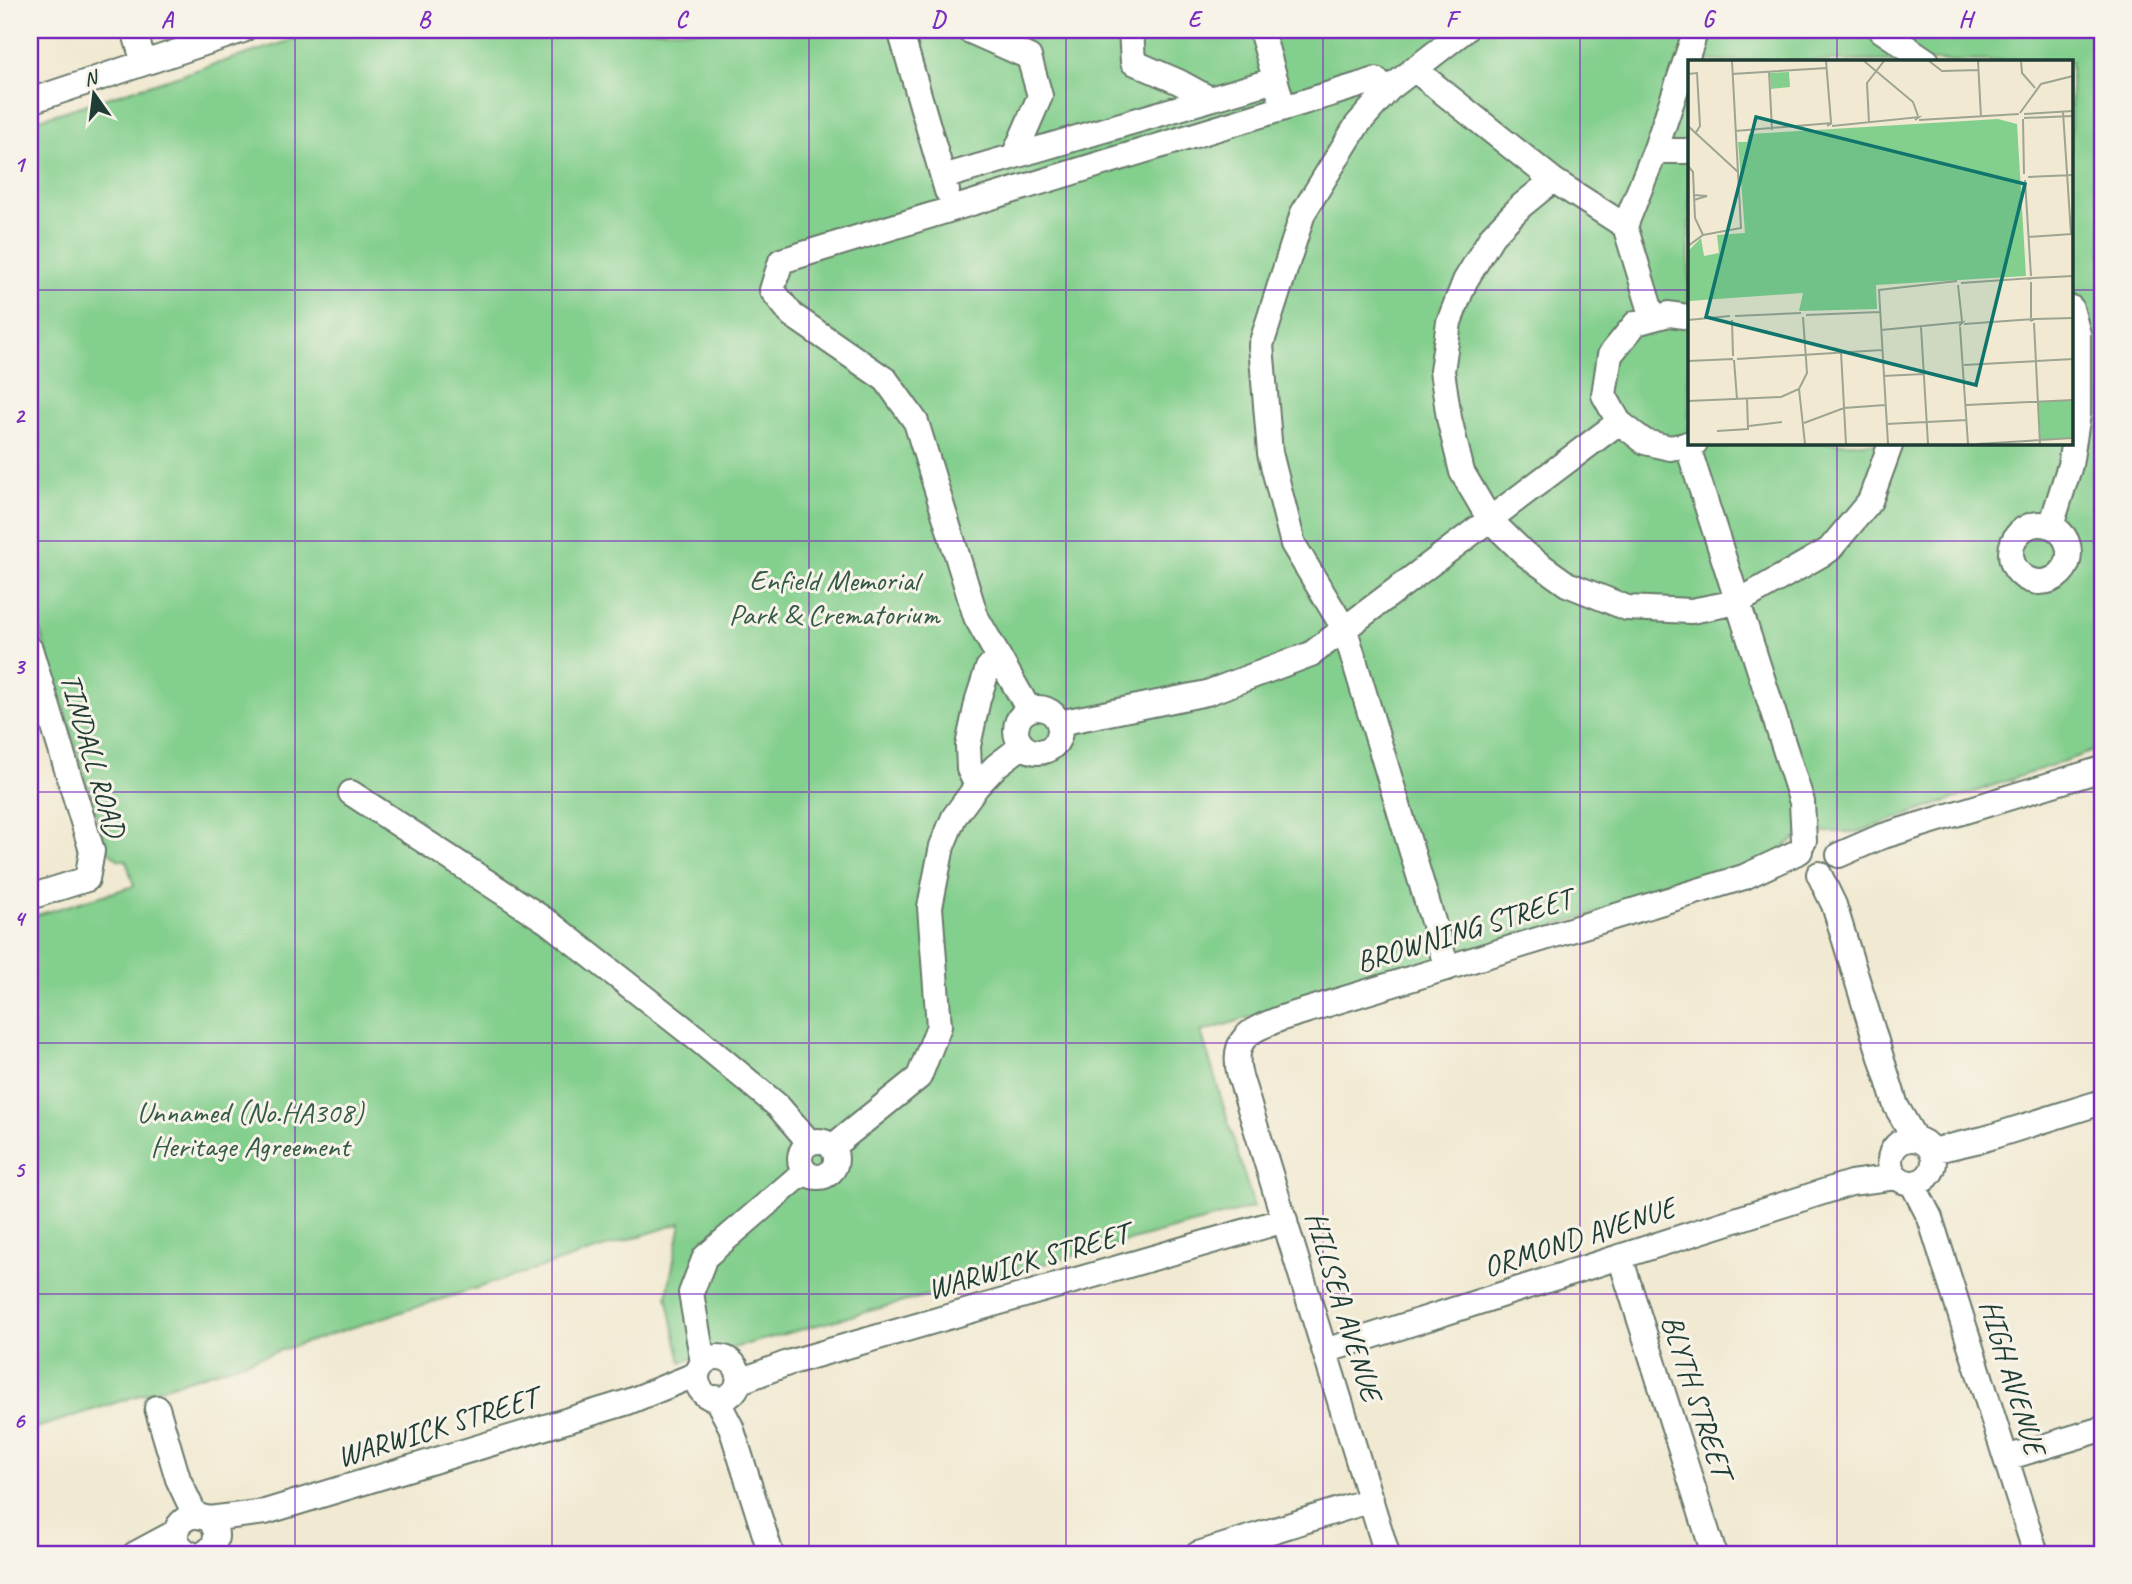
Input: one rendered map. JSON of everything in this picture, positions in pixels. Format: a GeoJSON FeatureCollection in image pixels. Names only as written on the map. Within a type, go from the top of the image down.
{"type":"FeatureCollection","features":[{"type":"Feature","properties":{"kind":"street"},"geometry":{"type":"LineString","coordinates":[[134,30],[144,63]]}},
{"type":"Feature","properties":{"kind":"street"},"geometry":{"type":"LineString","coordinates":[[30,101],[243,30]]}},
{"type":"Feature","properties":{"kind":"street"},"geometry":{"type":"LineString","coordinates":[[900,30],[953,209]]}},
{"type":"Feature","properties":{"kind":"street"},"geometry":{"type":"LineString","coordinates":[[968,30],[1029,57],[1040,96],[1014,156]]}},
{"type":"Feature","properties":{"kind":"street"},"geometry":{"type":"LineString","coordinates":[[1131,30],[1133,62],[1210,99]]}},
{"type":"Feature","properties":{"kind":"street"},"geometry":{"type":"LineString","coordinates":[[1261,30],[1284,108]]}},
{"type":"Feature","properties":{"kind":"street"},"geometry":{"type":"LineString","coordinates":[[1447,968],[1345,630],[1293,544],[1270,453],[1261,345],[1303,214],[1357,125],[1389,89],[1465,30]]}},
{"type":"Feature","properties":{"kind":"street"},"geometry":{"type":"LineString","coordinates":[[1653,318],[1625,226],[1655,151],[1696,30]]}},
{"type":"Feature","properties":{"kind":"street"},"geometry":{"type":"LineString","coordinates":[[1881,30],[1926,60]]}},
{"type":"Feature","properties":{"kind":"street"},"geometry":{"type":"LineString","coordinates":[[1414,69],[1553,180],[1625,226]]}},
{"type":"Feature","properties":{"kind":"street"},"geometry":{"type":"LineString","coordinates":[[943,177],[1275,80]]}},
{"type":"Feature","properties":{"kind":"street"},"geometry":{"type":"LineString","coordinates":[[1029,710],[976,617],[916,422],[886,380],[792,314],[772,290],[781,261],[1376,80],[1389,89]]}},
{"type":"Feature","properties":{"kind":"street"},"geometry":{"type":"LineString","coordinates":[[1655,151],[1688,151]]}},
{"type":"Feature","properties":{"kind":"street"},"geometry":{"type":"LineString","coordinates":[[1553,180],[1521,206],[1492,236],[1465,282],[1449,322],[1441,370],[1462,472],[1490,520],[1525,554],[1567,584],[1627,608],[1691,611],[1738,601],[1829,550],[1870,501],[1891,444]]}},
{"type":"Feature","properties":{"kind":"street"},"geometry":{"type":"LineString","coordinates":[[2050,526],[2070,465],[2078,414],[2078,334],[2072,312]]}},
{"type":"Feature","properties":{"kind":"street"},"geometry":{"type":"LineString","coordinates":[[1688,317],[1669,314],[1636,323],[1610,355],[1604,395],[1619,422],[1645,442],[1670,447],[1691,444]]}},
{"type":"Feature","properties":{"kind":"street"},"geometry":{"type":"LineString","coordinates":[[1059,723],[1207,693],[1311,653],[1619,422]]}},
{"type":"Feature","properties":{"kind":"street","name":"HIGH AVENUE"},"geometry":{"type":"LineString","coordinates":[[1691,444],[2036,1554]]}},
{"type":"Feature","properties":{"kind":"street","name":"TINDALL ROAD"},"geometry":{"type":"LineString","coordinates":[[30,649],[92,851],[87,879],[30,897]]}},
{"type":"Feature","properties":{"kind":"street"},"geometry":{"type":"LineString","coordinates":[[977,786],[969,769],[968,747],[988,668],[999,658]]}},
{"type":"Feature","properties":{"kind":"street"},"geometry":{"type":"LineString","coordinates":[[1039,708],[1049,711],[1059,723],[1059,737],[1050,749],[1035,752],[1022,746],[1016,737],[1016,726],[1020,717],[1029,710],[1039,708]]}},
{"type":"Feature","properties":{"kind":"street"},"geometry":{"type":"LineString","coordinates":[[771,1554],[698,1325],[691,1293],[705,1257],[805,1171],[800,1161],[802,1150],[821,1145],[919,1077],[939,1026],[930,906],[942,846],[954,817],[977,786],[996,766],[1022,746]]}},
{"type":"Feature","properties":{"kind":"street","name":"BROWNING STREET"},"geometry":{"type":"LineString","coordinates":[[1240,1076],[1236,1060],[1241,1041],[1255,1028],[2102,769]]}},
{"type":"Feature","properties":{"kind":"street"},"geometry":{"type":"LineString","coordinates":[[351,793],[548,922],[700,1041],[821,1145]]}},
{"type":"Feature","properties":{"kind":"street","name":"HILLSEA AVENUE"},"geometry":{"type":"LineString","coordinates":[[1240,1076],[1387,1554]]}},
{"type":"Feature","properties":{"kind":"street","name":"ORMOND AVENUE"},"geometry":{"type":"LineString","coordinates":[[1325,1351],[2102,1102]]}},
{"type":"Feature","properties":{"kind":"street","name":"WARWICK STREET"},"geometry":{"type":"LineString","coordinates":[[137,1553],[197,1539],[265,1512],[628,1402],[717,1378],[788,1363],[1285,1220]]}},
{"type":"Feature","properties":{"kind":"street","name":"BLYTH STREET"},"geometry":{"type":"LineString","coordinates":[[1620,1257],[1714,1554]]}},
{"type":"Feature","properties":{"kind":"street"},"geometry":{"type":"LineString","coordinates":[[157,1408],[197,1539]]}},
{"type":"Feature","properties":{"kind":"street"},"geometry":{"type":"LineString","coordinates":[[2006,1458],[2102,1429]]}},
{"type":"Feature","properties":{"kind":"street"},"geometry":{"type":"LineString","coordinates":[[1198,1554],[1371,1500]]}},
{"type":"Feature","properties":{"kind":"green space","name":"Enfield Memorial Park & Crematorium"},"geometry":{"type":"Polygon","coordinates":[[[324,30],[2102,30],[2102,748],[1858,832],[1804,832],[1761,864],[1201,1032],[1254,1207],[681,1362],[667,1296],[681,1223],[30,1430],[30,917],[134,886],[126,860],[119,860],[107,850],[30,598],[30,122],[324,30]]]}},
{"type":"Feature","properties":{"kind":"park label","name":"Unnamed (No.HA308) Heritage Agreement"},"geometry":{"type":"Point","coordinates":[250,1129]}}]}
